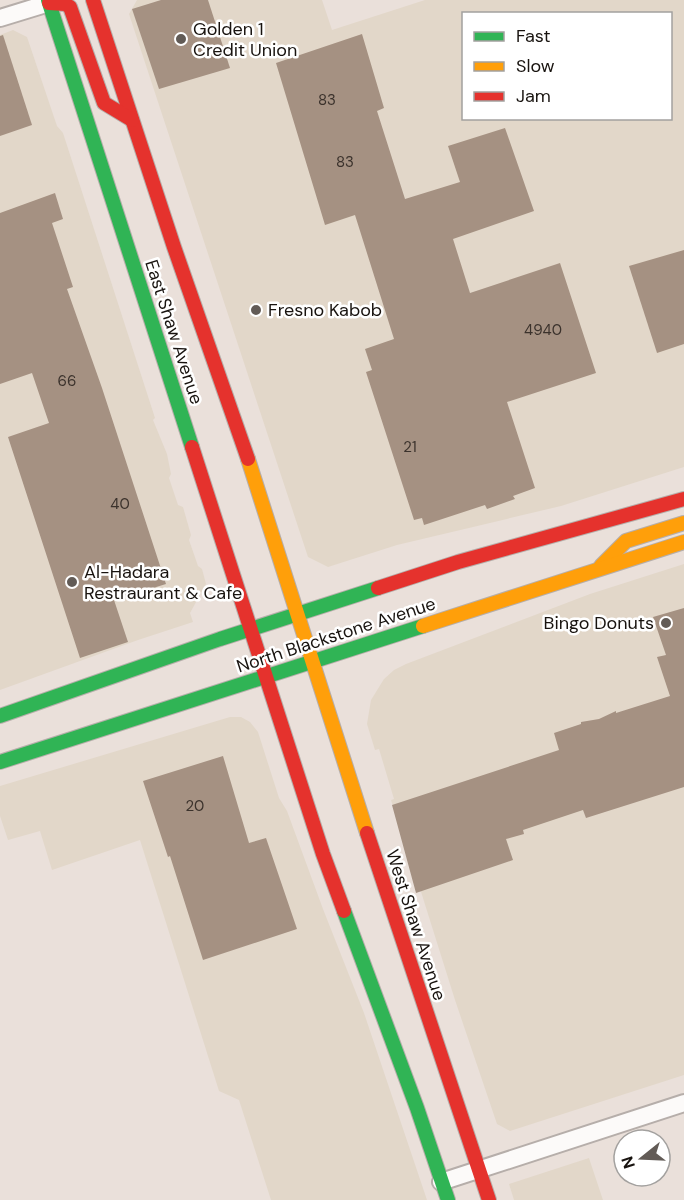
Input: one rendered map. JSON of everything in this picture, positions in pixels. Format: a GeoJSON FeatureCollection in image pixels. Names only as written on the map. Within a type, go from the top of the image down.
{"type":"FeatureCollection","features":[{"type":"Feature","properties":{"kind":"main road","name":"East Shaw Avenue"},"geometry":{"type":"LineString","coordinates":[[93,0],[174,247],[234,416],[312,661]]}},
{"type":"Feature","properties":{"kind":"main road","name":"East Shaw Avenue"},"geometry":{"type":"LineString","coordinates":[[48,1],[266,676]]}},
{"type":"Feature","properties":{"kind":"main road"},"geometry":{"type":"LineString","coordinates":[[48,1],[70,7],[104,103],[132,120]]}},
{"type":"Feature","properties":{"kind":"main road","name":"North Blackstone Avenue"},"geometry":{"type":"LineString","coordinates":[[0,716],[251,629],[459,562],[684,499]]}},
{"type":"Feature","properties":{"kind":"main road"},"geometry":{"type":"LineString","coordinates":[[596,570],[626,541],[684,523]]}},
{"type":"Feature","properties":{"kind":"main road","name":"North Blackstone Avenue"},"geometry":{"type":"LineString","coordinates":[[0,762],[684,542]]}},
{"type":"Feature","properties":{"kind":"main road","name":"West Shaw Avenue"},"geometry":{"type":"LineString","coordinates":[[312,661],[489,1200]]}},
{"type":"Feature","properties":{"kind":"main road"},"geometry":{"type":"LineString","coordinates":[[266,676],[335,890],[389,1030],[448,1200]]}},
{"type":"Feature","properties":{"kind":"street"},"geometry":{"type":"LineString","coordinates":[[0,18],[48,1]]}},
{"type":"Feature","properties":{"kind":"street"},"geometry":{"type":"LineString","coordinates":[[441,1182],[684,1103]]}},
{"type":"Feature","properties":{"kind":"shaded area"},"geometry":{"type":"Polygon","coordinates":[[[137,0],[322,0],[332,30],[425,0],[684,0],[684,467],[561,506],[397,545],[328,567],[308,557],[129,14],[137,0]]]}},
{"type":"Feature","properties":{"kind":"shaded area"},"geometry":{"type":"Polygon","coordinates":[[[13,30],[27,37],[57,126],[63,133],[155,418],[153,420],[167,454],[171,474],[169,478],[178,505],[183,507],[191,535],[189,540],[206,584],[190,613],[193,622],[0,690],[0,35],[13,30]]]}},
{"type":"Feature","properties":{"kind":"shaded area"},"geometry":{"type":"Polygon","coordinates":[[[684,564],[684,1075],[510,1131],[497,1124],[415,878],[391,800],[394,799],[379,749],[375,750],[367,724],[371,700],[384,679],[394,670],[406,664],[590,594],[684,564]]]}},
{"type":"Feature","properties":{"kind":"shaded area"},"geometry":{"type":"Polygon","coordinates":[[[230,717],[241,717],[250,722],[258,732],[279,798],[287,811],[364,1013],[427,1200],[271,1200],[239,1100],[219,1091],[140,840],[52,870],[40,831],[8,840],[0,816],[0,786],[230,717]]]}},
{"type":"Feature","properties":{"kind":"shaded area"},"geometry":{"type":"Polygon","coordinates":[[[589,1158],[603,1200],[514,1200],[509,1184],[589,1158]]]}},
{"type":"Feature","properties":{"kind":"building","name":"Golden 1 Credit Union"},"geometry":{"type":"Polygon","coordinates":[[[161,0],[208,0],[230,68],[159,89],[132,9],[161,0]]]}},
{"type":"Feature","properties":{"kind":"building"},"geometry":{"type":"Polygon","coordinates":[[[362,34],[384,108],[377,111],[405,199],[460,182],[448,146],[505,128],[534,211],[453,239],[470,293],[560,263],[596,373],[507,402],[535,488],[513,496],[515,499],[487,509],[485,505],[424,525],[422,518],[414,520],[366,372],[372,370],[365,349],[394,339],[355,215],[325,225],[276,63],[362,34]]]}},
{"type":"Feature","properties":{"kind":"building"},"geometry":{"type":"Polygon","coordinates":[[[3,35],[32,125],[0,136],[0,36],[3,35]]]}},
{"type":"Feature","properties":{"kind":"building"},"geometry":{"type":"Polygon","coordinates":[[[55,193],[63,219],[52,223],[73,287],[67,289],[166,584],[114,600],[128,642],[80,658],[8,437],[49,423],[32,373],[0,384],[0,213],[55,193]]]}},
{"type":"Feature","properties":{"kind":"building"},"geometry":{"type":"Polygon","coordinates":[[[684,250],[684,344],[657,353],[629,266],[684,250]]]}},
{"type":"Feature","properties":{"kind":"building"},"geometry":{"type":"Polygon","coordinates":[[[684,608],[684,787],[586,818],[583,810],[523,830],[524,834],[506,839],[513,860],[416,893],[392,805],[559,750],[554,733],[581,724],[581,722],[599,719],[616,711],[616,713],[670,696],[657,657],[666,655],[653,617],[684,608]]]}},
{"type":"Feature","properties":{"kind":"building"},"geometry":{"type":"Polygon","coordinates":[[[223,756],[249,843],[266,838],[297,929],[203,960],[143,781],[223,756]]]}},
{"type":"Feature","properties":{"kind":"traffic: fast"},"geometry":{"type":"LineString","coordinates":[[48,0],[192,447]]}},
{"type":"Feature","properties":{"kind":"traffic: fast"},"geometry":{"type":"LineString","coordinates":[[0,716],[220,639],[378,588]]}},
{"type":"Feature","properties":{"kind":"traffic: fast"},"geometry":{"type":"LineString","coordinates":[[0,762],[423,626]]}},
{"type":"Feature","properties":{"kind":"traffic: fast"},"geometry":{"type":"LineString","coordinates":[[344,911],[417,1108],[448,1200]]}},
{"type":"Feature","properties":{"kind":"traffic: slow"},"geometry":{"type":"LineString","coordinates":[[248,459],[367,833]]}},
{"type":"Feature","properties":{"kind":"traffic: slow"},"geometry":{"type":"LineString","coordinates":[[601,566],[626,541],[684,523]]}},
{"type":"Feature","properties":{"kind":"traffic: slow"},"geometry":{"type":"LineString","coordinates":[[423,626],[684,542]]}},
{"type":"Feature","properties":{"kind":"traffic: jam"},"geometry":{"type":"LineString","coordinates":[[93,0],[174,247],[248,459]]}},
{"type":"Feature","properties":{"kind":"traffic: jam"},"geometry":{"type":"LineString","coordinates":[[49,3],[65,4],[70,7],[104,103],[132,120]]}},
{"type":"Feature","properties":{"kind":"traffic: jam"},"geometry":{"type":"LineString","coordinates":[[192,447],[323,854],[344,911]]}},
{"type":"Feature","properties":{"kind":"traffic: jam"},"geometry":{"type":"LineString","coordinates":[[378,588],[458,562],[684,499]]}},
{"type":"Feature","properties":{"kind":"traffic: jam"},"geometry":{"type":"LineString","coordinates":[[367,833],[489,1200]]}},
{"type":"Feature","properties":{"kind":"place","name":"Golden 1 Credit Union"},"geometry":{"type":"Point","coordinates":[181,39]}},
{"type":"Feature","properties":{"kind":"place","name":"Fresno Kabob"},"geometry":{"type":"Point","coordinates":[256,310]}},
{"type":"Feature","properties":{"kind":"place","name":"Al-Hadara Restraurant & Cafe"},"geometry":{"type":"Point","coordinates":[72,582]}},
{"type":"Feature","properties":{"kind":"place","name":"Bingo Donuts"},"geometry":{"type":"Point","coordinates":[666,623]}}]}
